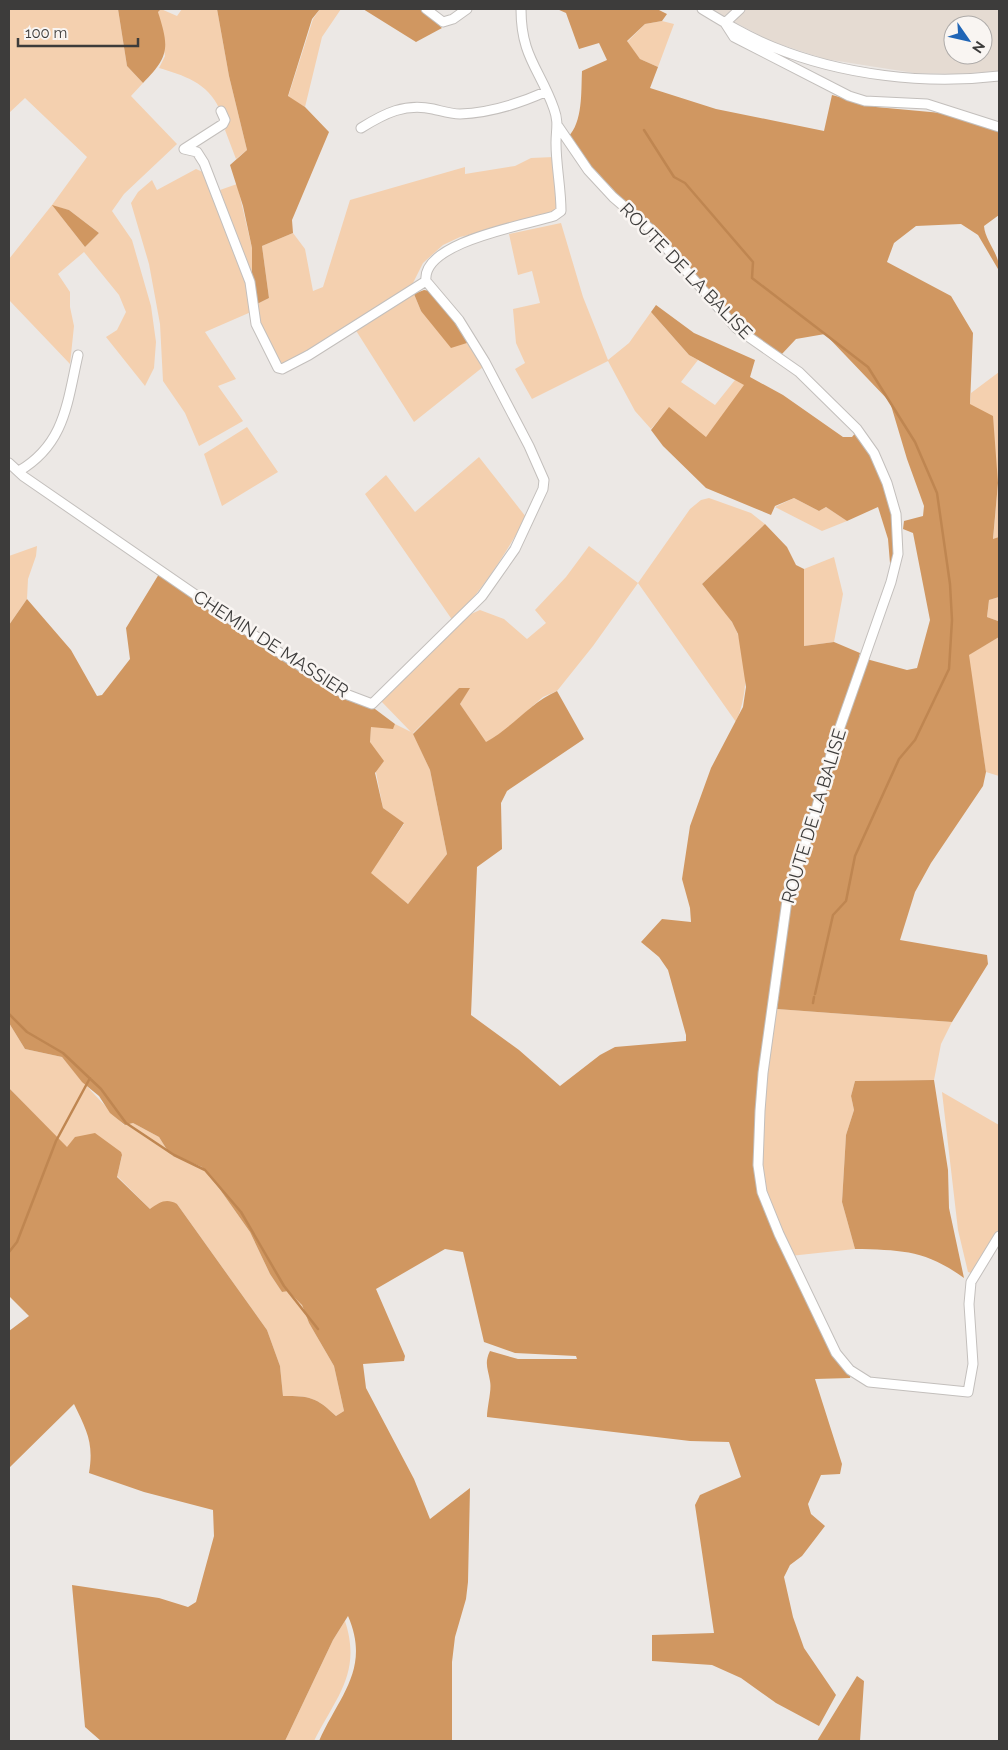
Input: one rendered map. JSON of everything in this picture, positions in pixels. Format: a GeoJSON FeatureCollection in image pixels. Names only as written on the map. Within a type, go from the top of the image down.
{"type":"FeatureCollection","features":[{"type":"Feature","properties":{"kind":"street"},"geometry":{"type":"LineString","coordinates":[[426,9],[443,22],[453,19],[467,9]]}},
{"type":"Feature","properties":{"kind":"street"},"geometry":{"type":"LineString","coordinates":[[221,111],[225,120],[223,124],[184,148],[197,152],[204,163],[250,282],[256,324],[278,368],[282,369],[309,355],[426,281],[427,269],[450,247],[559,214],[560,198],[556,141],[558,126],[554,108],[529,58],[524,41],[521,9]]}},
{"type":"Feature","properties":{"kind":"street"},"geometry":{"type":"LineString","coordinates":[[702,9],[725,23],[781,50],[854,70],[932,78],[999,76]]}},
{"type":"Feature","properties":{"kind":"street"},"geometry":{"type":"LineString","coordinates":[[725,23],[740,9]]}},
{"type":"Feature","properties":{"kind":"street"},"geometry":{"type":"LineString","coordinates":[[725,23],[734,37],[849,96],[865,101],[927,104],[999,127]]}},
{"type":"Feature","properties":{"kind":"street"},"geometry":{"type":"LineString","coordinates":[[361,128],[382,115],[400,108],[415,107],[461,114],[501,109],[545,92]]}},
{"type":"Feature","properties":{"kind":"street","name":"ROUTE DE LA BALISE"},"geometry":{"type":"LineString","coordinates":[[558,126],[588,170],[613,197],[649,228],[736,328],[799,372],[820,390],[857,429],[874,453],[887,483],[897,517],[898,554],[891,582],[834,746],[812,825],[788,893],[763,1073],[760,1112],[758,1165],[765,1200],[779,1234],[836,1353],[850,1370],[869,1382],[968,1392],[973,1364],[969,1304],[971,1282],[999,1236]]}},
{"type":"Feature","properties":{"kind":"street","name":"CHEMIN DE MASSIER"},"geometry":{"type":"LineString","coordinates":[[9,463],[23,476],[278,651],[343,693],[372,704],[482,596],[514,549],[543,489],[544,480],[529,446],[485,362],[459,320],[426,281]]}},
{"type":"Feature","properties":{"kind":"street"},"geometry":{"type":"LineString","coordinates":[[19,471],[40,456],[58,432],[78,355]]}},
{"type":"Feature","properties":{"kind":"shaded area"},"geometry":{"type":"Polygon","coordinates":[[[9,9],[118,9],[127,66],[143,83],[131,96],[177,144],[124,194],[112,211],[132,240],[151,306],[156,342],[154,368],[145,386],[106,337],[117,330],[126,312],[119,295],[84,252],[58,274],[70,292],[70,307],[74,326],[70,364],[9,300],[9,259],[87,157],[25,98],[9,113],[9,9]],[[53,206],[85,247],[99,233],[69,210],[53,206]]]}},
{"type":"Feature","properties":{"kind":"shaded area"},"geometry":{"type":"Polygon","coordinates":[[[118,9],[161,9],[158,12],[164,34],[165,50],[163,58],[143,83],[127,66],[118,9]]]}},
{"type":"Feature","properties":{"kind":"shaded area"},"geometry":{"type":"Polygon","coordinates":[[[161,9],[177,16],[182,9],[217,9],[229,76],[247,150],[236,159],[225,130],[229,123],[226,109],[219,108],[208,92],[194,81],[159,68],[165,56],[158,12],[161,9]]]}},
{"type":"Feature","properties":{"kind":"shaded area"},"geometry":{"type":"Polygon","coordinates":[[[217,9],[320,9],[312,19],[288,96],[305,107],[329,132],[292,220],[293,233],[262,246],[269,298],[257,304],[252,277],[252,248],[243,206],[230,165],[247,150],[229,76],[217,9]]]}},
{"type":"Feature","properties":{"kind":"shaded area"},"geometry":{"type":"Polygon","coordinates":[[[320,9],[341,9],[322,37],[305,107],[288,97],[313,19],[320,9]]]}},
{"type":"Feature","properties":{"kind":"shaded area"},"geometry":{"type":"Polygon","coordinates":[[[363,9],[421,9],[442,28],[416,42],[363,9]]]}},
{"type":"Feature","properties":{"kind":"shaded area"},"geometry":{"type":"Polygon","coordinates":[[[557,9],[657,9],[667,14],[662,21],[645,24],[627,41],[640,59],[658,67],[650,88],[716,109],[824,131],[832,95],[876,107],[952,114],[999,131],[999,215],[984,226],[997,257],[999,268],[978,235],[961,224],[916,226],[894,243],[887,262],[951,296],[973,333],[970,404],[993,416],[998,483],[993,539],[999,537],[999,597],[989,600],[987,617],[998,621],[999,637],[969,655],[986,772],[983,786],[931,863],[915,892],[900,940],[987,955],[988,964],[952,1022],[777,1009],[788,923],[779,921],[770,1009],[760,1074],[761,1198],[851,1374],[850,1378],[815,1379],[842,1464],[840,1474],[821,1475],[808,1504],[811,1514],[825,1526],[802,1556],[790,1565],[784,1577],[793,1617],[804,1648],[836,1695],[819,1726],[776,1703],[741,1678],[712,1665],[652,1661],[652,1635],[714,1633],[695,1505],[700,1495],[741,1477],[729,1442],[690,1441],[487,1417],[490,1385],[487,1363],[490,1351],[518,1359],[577,1359],[576,1356],[515,1353],[484,1342],[463,1252],[445,1249],[376,1289],[405,1356],[404,1361],[363,1364],[366,1388],[414,1479],[430,1519],[470,1488],[468,1582],[466,1599],[455,1637],[452,1662],[452,1741],[319,1741],[343,1696],[354,1667],[356,1652],[354,1635],[348,1616],[333,1640],[285,1741],[101,1741],[85,1727],[72,1585],[159,1598],[188,1607],[196,1602],[214,1536],[213,1510],[144,1492],[89,1473],[90,1445],[83,1422],[74,1404],[9,1468],[9,1331],[29,1316],[9,1296],[9,1088],[67,1147],[75,1137],[95,1133],[121,1152],[117,1177],[150,1209],[163,1202],[170,1201],[177,1204],[267,1330],[280,1366],[283,1396],[300,1396],[318,1401],[336,1416],[344,1411],[334,1366],[309,1323],[302,1305],[288,1291],[282,1292],[270,1274],[250,1232],[202,1167],[169,1153],[159,1137],[133,1123],[125,1125],[110,1113],[99,1096],[82,1082],[62,1057],[25,1049],[9,1023],[9,625],[27,599],[71,650],[97,696],[102,695],[130,659],[126,628],[159,574],[334,691],[355,703],[375,709],[395,724],[393,729],[371,727],[370,742],[384,761],[375,773],[383,808],[404,823],[371,873],[408,904],[447,854],[430,770],[413,734],[459,688],[470,688],[460,704],[486,742],[538,702],[557,691],[584,739],[507,791],[501,803],[502,849],[477,867],[471,1015],[519,1050],[560,1086],[600,1055],[615,1047],[686,1041],[668,970],[659,957],[641,942],[662,919],[691,922],[690,908],[682,879],[690,826],[711,768],[743,707],[746,687],[738,634],[732,622],[702,584],[765,524],[787,547],[796,565],[804,569],[804,646],[834,642],[860,653],[859,657],[907,670],[917,668],[930,620],[913,533],[903,529],[904,521],[923,516],[924,506],[907,459],[890,402],[825,334],[796,339],[781,355],[747,334],[581,155],[568,137],[573,131],[579,115],[582,71],[607,60],[599,43],[579,49],[566,13],[557,9]]]}},
{"type":"Feature","properties":{"kind":"shaded area"},"geometry":{"type":"Polygon","coordinates":[[[710,9],[999,9],[999,71],[956,74],[914,73],[825,59],[770,41],[710,9]]]}},
{"type":"Feature","properties":{"kind":"shaded area"},"geometry":{"type":"Polygon","coordinates":[[[662,21],[674,24],[658,67],[640,59],[627,42],[645,24],[662,21]]]}},
{"type":"Feature","properties":{"kind":"shaded area"},"geometry":{"type":"Polygon","coordinates":[[[554,157],[557,207],[551,216],[460,237],[443,245],[423,263],[411,287],[303,355],[283,365],[272,352],[262,329],[257,304],[269,298],[262,246],[293,233],[305,249],[313,291],[323,287],[350,200],[465,167],[465,174],[515,166],[531,158],[554,157]]]}},
{"type":"Feature","properties":{"kind":"shaded area"},"geometry":{"type":"Polygon","coordinates":[[[196,169],[205,173],[248,282],[251,312],[205,332],[236,379],[218,386],[243,421],[199,446],[185,413],[163,381],[160,324],[149,264],[131,203],[138,192],[152,180],[157,190],[196,169]]]}},
{"type":"Feature","properties":{"kind":"shaded area"},"geometry":{"type":"Polygon","coordinates":[[[237,184],[252,248],[252,277],[220,190],[237,184]]]}},
{"type":"Feature","properties":{"kind":"shaded area"},"geometry":{"type":"Polygon","coordinates":[[[52,205],[69,210],[99,233],[85,247],[52,205]]]}},
{"type":"Feature","properties":{"kind":"shaded area"},"geometry":{"type":"Polygon","coordinates":[[[561,223],[583,297],[608,360],[629,343],[651,312],[689,355],[698,360],[681,382],[715,405],[735,380],[745,385],[706,438],[669,408],[651,429],[635,411],[608,361],[532,399],[515,369],[525,363],[516,343],[513,309],[540,303],[532,271],[518,275],[509,234],[561,223]]]}},
{"type":"Feature","properties":{"kind":"shaded area"},"geometry":{"type":"Polygon","coordinates":[[[424,290],[430,291],[470,342],[451,348],[421,311],[414,294],[424,290]]]}},
{"type":"Feature","properties":{"kind":"shaded area"},"geometry":{"type":"Polygon","coordinates":[[[414,294],[421,311],[470,342],[483,367],[414,422],[355,329],[414,294]]]}},
{"type":"Feature","properties":{"kind":"shaded area"},"geometry":{"type":"Polygon","coordinates":[[[656,305],[694,333],[755,360],[750,377],[783,395],[843,437],[852,437],[857,431],[882,477],[893,511],[896,545],[894,562],[890,563],[888,539],[878,507],[847,521],[826,507],[819,511],[794,498],[775,506],[771,515],[706,488],[663,446],[651,430],[669,407],[706,437],[744,385],[689,355],[651,312],[656,305]]]}},
{"type":"Feature","properties":{"kind":"shaded area"},"geometry":{"type":"Polygon","coordinates":[[[999,372],[999,537],[993,540],[998,483],[970,404],[971,393],[999,372]]]}},
{"type":"Feature","properties":{"kind":"shaded area"},"geometry":{"type":"Polygon","coordinates":[[[247,427],[278,472],[222,506],[204,454],[247,427]]]}},
{"type":"Feature","properties":{"kind":"shaded area"},"geometry":{"type":"Polygon","coordinates":[[[479,457],[526,517],[493,571],[453,621],[365,494],[386,475],[415,512],[479,457]]]}},
{"type":"Feature","properties":{"kind":"shaded area"},"geometry":{"type":"Polygon","coordinates":[[[709,498],[751,513],[765,524],[702,584],[730,619],[742,647],[745,685],[736,722],[638,583],[690,509],[701,500],[709,498]]]}},
{"type":"Feature","properties":{"kind":"shaded area"},"geometry":{"type":"Polygon","coordinates":[[[794,498],[819,511],[826,507],[847,521],[822,531],[775,507],[794,498]]]}},
{"type":"Feature","properties":{"kind":"shaded area"},"geometry":{"type":"Polygon","coordinates":[[[37,546],[36,556],[28,579],[27,599],[9,625],[9,556],[37,546]]]}},
{"type":"Feature","properties":{"kind":"shaded area"},"geometry":{"type":"Polygon","coordinates":[[[589,546],[638,583],[593,646],[557,691],[543,697],[502,733],[485,743],[460,704],[469,688],[459,688],[413,733],[430,770],[447,854],[408,904],[370,873],[404,824],[383,808],[370,742],[371,726],[393,728],[395,724],[411,732],[380,700],[471,614],[480,610],[504,619],[527,639],[546,623],[535,610],[566,577],[589,546]]]}},
{"type":"Feature","properties":{"kind":"shaded area"},"geometry":{"type":"Polygon","coordinates":[[[834,557],[843,594],[834,642],[804,646],[804,569],[834,557]]]}},
{"type":"Feature","properties":{"kind":"shaded area"},"geometry":{"type":"Polygon","coordinates":[[[999,597],[999,635],[998,621],[987,617],[989,600],[999,597]]]}},
{"type":"Feature","properties":{"kind":"shaded area"},"geometry":{"type":"Polygon","coordinates":[[[999,637],[999,776],[986,772],[968,655],[999,637]]]}},
{"type":"Feature","properties":{"kind":"shaded area"},"geometry":{"type":"Polygon","coordinates":[[[777,1009],[952,1022],[941,1044],[934,1080],[855,1081],[851,1096],[854,1110],[846,1135],[842,1202],[855,1249],[790,1256],[766,1193],[761,1171],[767,1065],[777,1009]]]}},
{"type":"Feature","properties":{"kind":"shaded area"},"geometry":{"type":"Polygon","coordinates":[[[9,1023],[25,1049],[62,1057],[124,1125],[133,1123],[159,1137],[169,1153],[202,1167],[250,1232],[270,1274],[282,1292],[288,1290],[302,1305],[309,1323],[334,1366],[344,1411],[336,1416],[318,1401],[300,1396],[283,1396],[280,1366],[267,1330],[177,1204],[150,1209],[117,1176],[122,1156],[67,1148],[9,1088],[9,1023]]]}},
{"type":"Feature","properties":{"kind":"shaded area"},"geometry":{"type":"Polygon","coordinates":[[[934,1080],[948,1170],[949,1208],[964,1278],[937,1262],[912,1253],[855,1249],[842,1202],[846,1135],[854,1110],[851,1096],[855,1081],[934,1080]]]}},
{"type":"Feature","properties":{"kind":"shaded area"},"geometry":{"type":"Polygon","coordinates":[[[942,1092],[999,1125],[999,1231],[971,1273],[968,1272],[958,1230],[942,1092]]]}},
{"type":"Feature","properties":{"kind":"shaded area"},"geometry":{"type":"Polygon","coordinates":[[[345,1621],[350,1655],[344,1684],[338,1697],[314,1741],[285,1741],[333,1640],[345,1621]]]}},
{"type":"Feature","properties":{"kind":"shaded area"},"geometry":{"type":"Polygon","coordinates":[[[857,1676],[864,1681],[860,1741],[817,1741],[857,1676]]]}},
{"type":"Feature","properties":{"kind":"waterway"},"geometry":{"type":"LineString","coordinates":[[644,130],[674,177],[685,183],[753,262],[752,278],[868,367],[915,442],[937,493],[950,584],[952,620],[949,669],[915,740],[899,759],[855,856],[846,901],[833,915],[815,994]]}},
{"type":"Feature","properties":{"kind":"waterway"},"geometry":{"type":"LineString","coordinates":[[813,1003],[814,997]]}},
{"type":"Feature","properties":{"kind":"waterway"},"geometry":{"type":"LineString","coordinates":[[9,1014],[27,1032],[63,1053],[101,1089],[126,1123],[174,1155],[205,1170],[241,1212],[284,1286],[318,1329]]}},
{"type":"Feature","properties":{"kind":"waterway"},"geometry":{"type":"LineString","coordinates":[[9,1252],[17,1242],[56,1141],[90,1078]]}}]}
